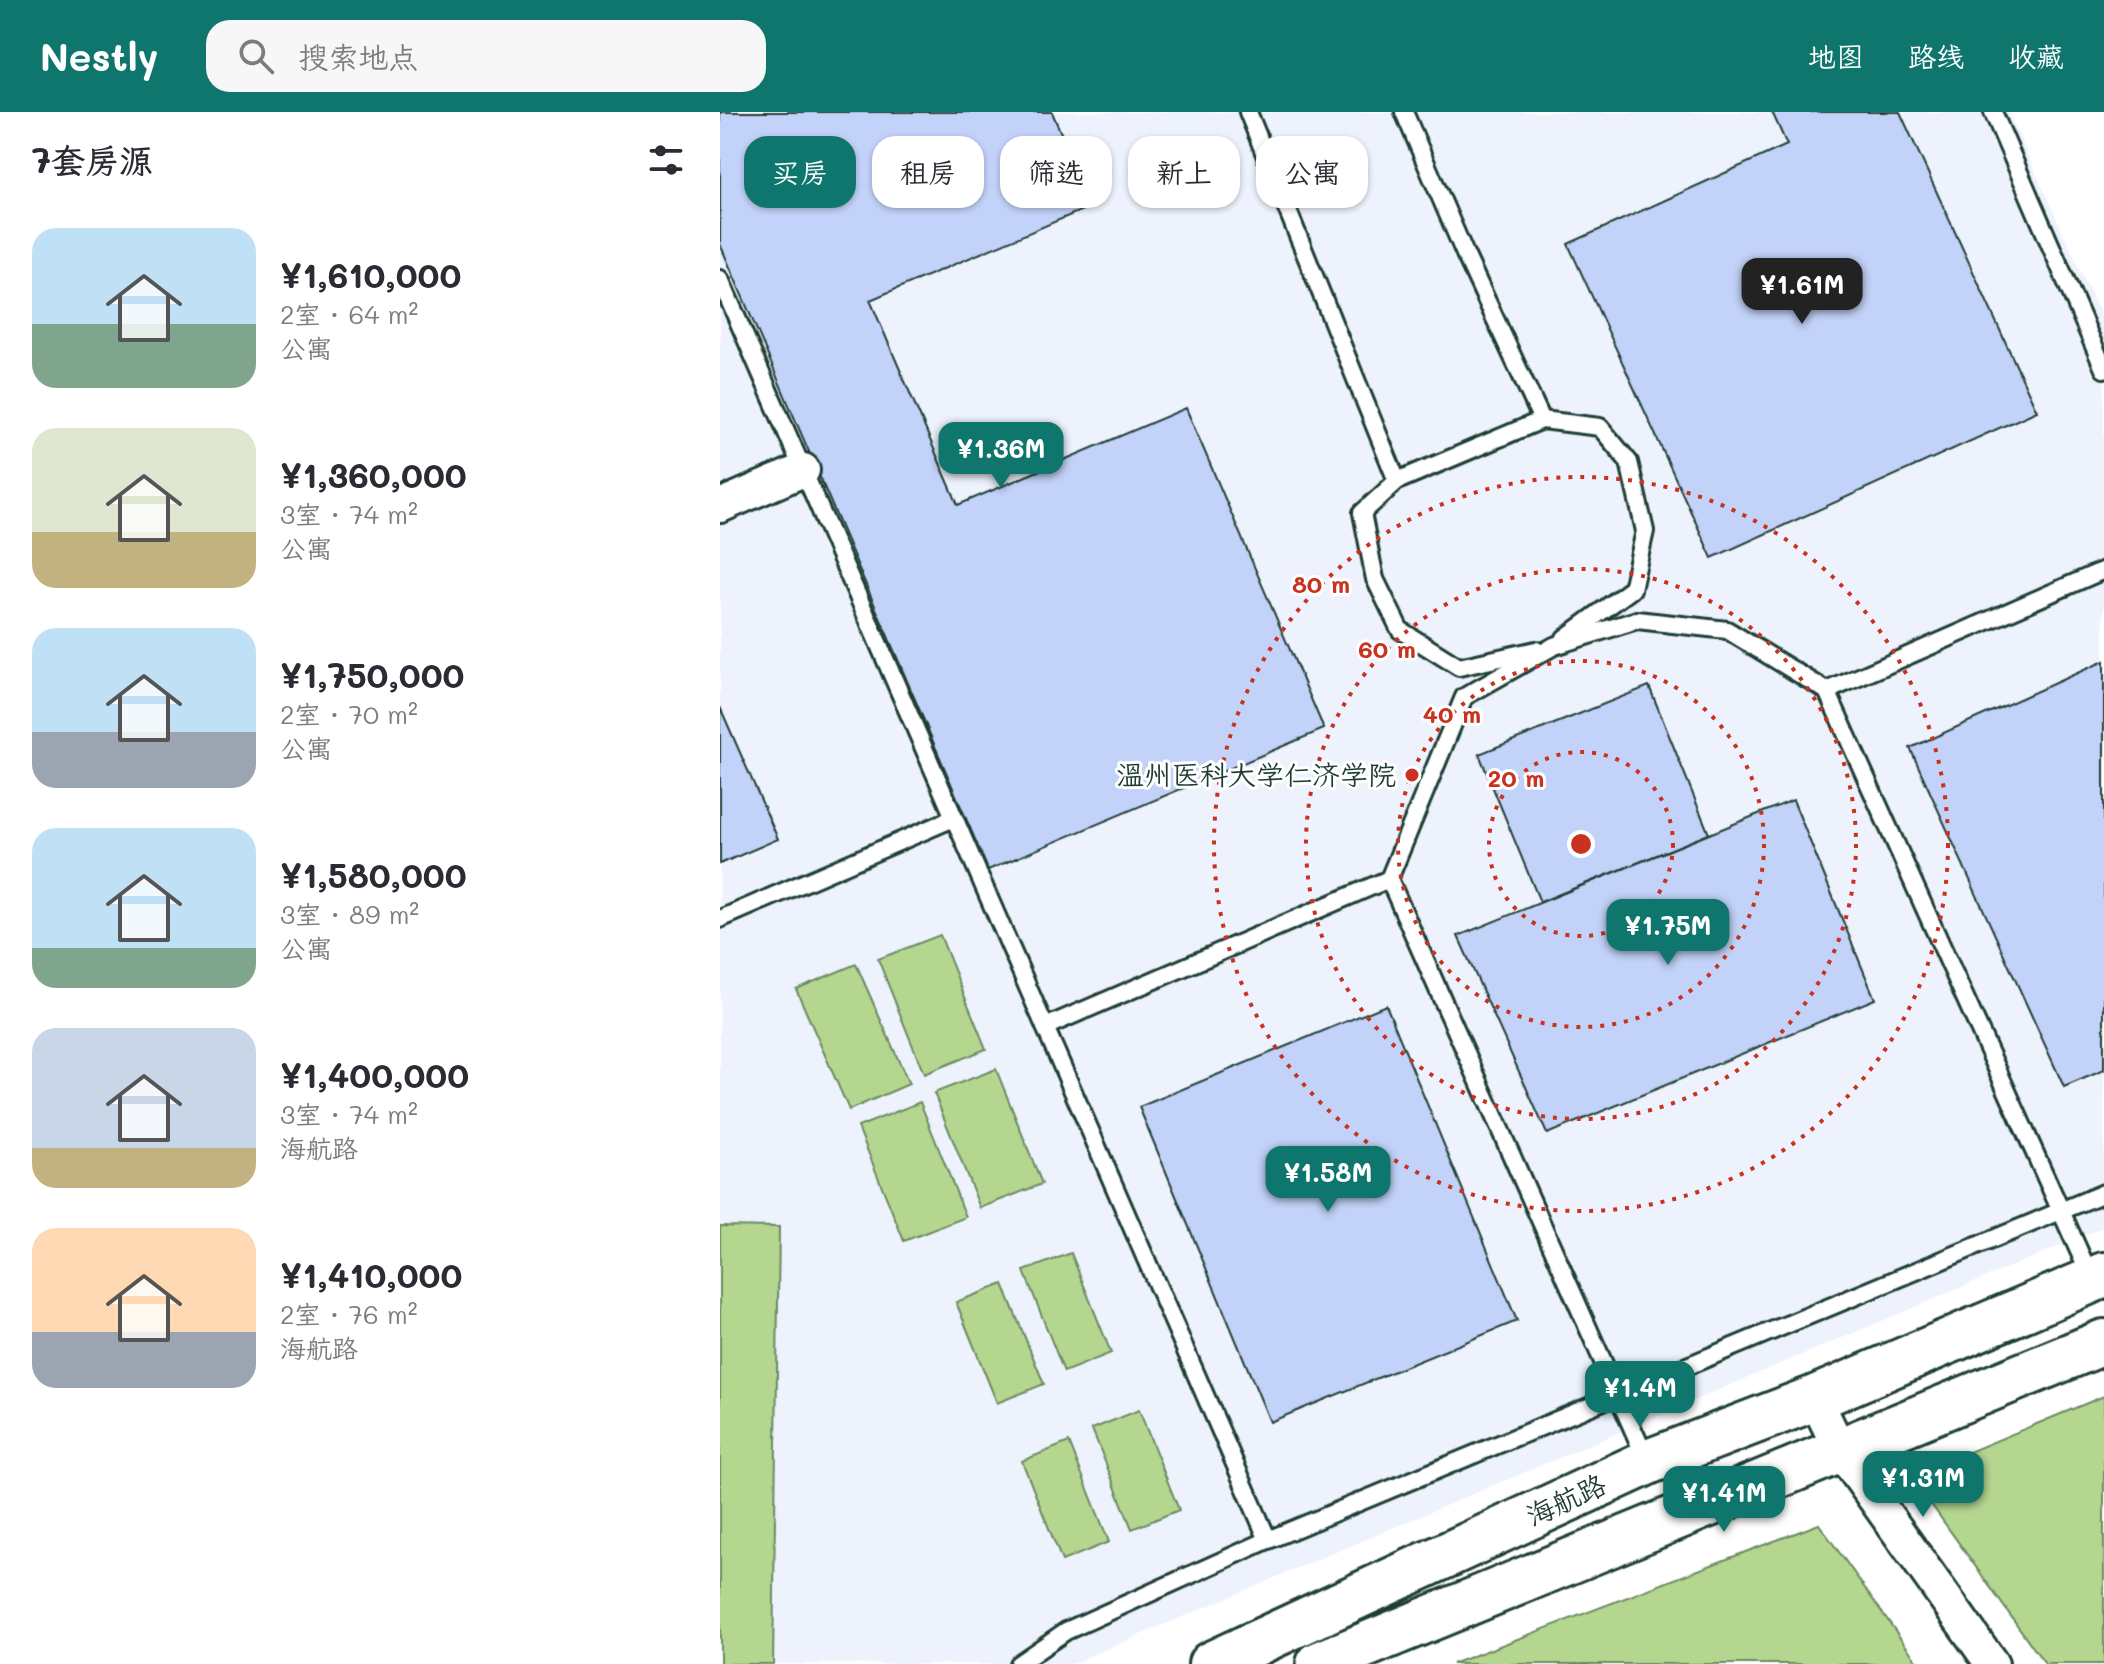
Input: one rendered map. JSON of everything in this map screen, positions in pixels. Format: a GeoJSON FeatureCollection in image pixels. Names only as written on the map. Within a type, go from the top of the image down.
{"type":"FeatureCollection","features":[{"type":"Feature","properties":{"kind":"main road","name":"海航路"},"geometry":{"type":"LineString","coordinates":[[1211,1664],[1648,1462],[1815,1398],[2098,1278]]}},
{"type":"Feature","properties":{"kind":"main road","name":"海航路"},"geometry":{"type":"LineString","coordinates":[[1319,1664],[2104,1342]]}},
{"type":"Feature","properties":{"kind":"street"},"geometry":{"type":"LineString","coordinates":[[720,506],[803,470]]}},
{"type":"Feature","properties":{"kind":"street"},"geometry":{"type":"LineString","coordinates":[[1815,1398],[1840,1450],[1992,1664]]}},
{"type":"Feature","properties":{"kind":"lane"},"geometry":{"type":"LineString","coordinates":[[1248,112],[1397,481]]}},
{"type":"Feature","properties":{"kind":"lane"},"geometry":{"type":"LineString","coordinates":[[1404,112],[1542,420]]}},
{"type":"Feature","properties":{"kind":"lane"},"geometry":{"type":"LineString","coordinates":[[1993,112],[2104,369]]}},
{"type":"Feature","properties":{"kind":"lane"},"geometry":{"type":"LineString","coordinates":[[720,279],[1268,1540]]}},
{"type":"Feature","properties":{"kind":"lane"},"geometry":{"type":"LineString","coordinates":[[1045,1027],[1389,879],[1464,697],[1554,646],[1632,589],[1645,531],[1629,462],[1600,427],[1542,420],[1397,481],[1362,513],[1375,579],[1400,630],[1459,667],[1554,646],[1637,620],[1727,630],[1827,691],[2060,1212],[2098,1278]]}},
{"type":"Feature","properties":{"kind":"lane"},"geometry":{"type":"LineString","coordinates":[[1827,691],[2104,570]]}},
{"type":"Feature","properties":{"kind":"lane"},"geometry":{"type":"LineString","coordinates":[[720,919],[954,818]]}},
{"type":"Feature","properties":{"kind":"lane"},"geometry":{"type":"LineString","coordinates":[[1389,879],[1648,1462]]}},
{"type":"Feature","properties":{"kind":"lane"},"geometry":{"type":"LineString","coordinates":[[1018,1664],[1066,1631],[1268,1540],[2104,1193]]}},
{"type":"Feature","properties":{"kind":"shaded area","name":"温州医科大学仁济学院"},"geometry":{"type":"Polygon","coordinates":[[[720,112],[2008,112],[2104,322],[2104,1227],[1071,1664],[720,1664],[720,112]]]}},
{"type":"Feature","properties":{"kind":"green space"},"geometry":{"type":"Polygon","coordinates":[[[940,935],[986,1049],[924,1074],[878,959],[940,935]]]}},
{"type":"Feature","properties":{"kind":"green space"},"geometry":{"type":"Polygon","coordinates":[[[856,964],[909,1084],[849,1110],[796,989],[856,964]]]}},
{"type":"Feature","properties":{"kind":"green space"},"geometry":{"type":"Polygon","coordinates":[[[996,1069],[1042,1184],[980,1208],[934,1093],[996,1069]]]}},
{"type":"Feature","properties":{"kind":"green space"},"geometry":{"type":"Polygon","coordinates":[[[920,1102],[966,1217],[904,1241],[858,1127],[920,1102]]]}},
{"type":"Feature","properties":{"kind":"green space"},"geometry":{"type":"Polygon","coordinates":[[[720,1226],[779,1227],[773,1664],[720,1664],[720,1226]]]}},
{"type":"Feature","properties":{"kind":"green space"},"geometry":{"type":"Polygon","coordinates":[[[1071,1253],[1111,1353],[1064,1372],[1024,1271],[1071,1253]]]}},
{"type":"Feature","properties":{"kind":"green space"},"geometry":{"type":"Polygon","coordinates":[[[1003,1284],[1044,1384],[997,1403],[956,1302],[1003,1284]]]}},
{"type":"Feature","properties":{"kind":"green space"},"geometry":{"type":"Polygon","coordinates":[[[2104,1396],[2104,1664],[2045,1664],[1911,1476],[2104,1396]]]}},
{"type":"Feature","properties":{"kind":"green space"},"geometry":{"type":"Polygon","coordinates":[[[1139,1410],[1179,1510],[1132,1529],[1092,1429],[1139,1410]]]}},
{"type":"Feature","properties":{"kind":"green space"},"geometry":{"type":"Polygon","coordinates":[[[1069,1442],[1109,1542],[1062,1561],[1022,1461],[1069,1442]]]}},
{"type":"Feature","properties":{"kind":"green space"},"geometry":{"type":"Polygon","coordinates":[[[1819,1524],[1919,1664],[1452,1664],[1819,1524]]]}},
{"type":"Feature","properties":{"kind":"building"},"geometry":{"type":"Polygon","coordinates":[[[720,112],[1052,112],[1062,136],[1000,136],[1000,208],[1087,208],[870,300],[958,505],[1186,408],[1324,729],[988,870],[720,244],[720,112]]]}},
{"type":"Feature","properties":{"kind":"building"},"geometry":{"type":"Polygon","coordinates":[[[1772,112],[1900,112],[2037,411],[1712,558],[1568,244],[1787,145],[1772,112]]]}},
{"type":"Feature","properties":{"kind":"building"},"geometry":{"type":"Polygon","coordinates":[[[2104,661],[2104,1070],[2064,1087],[1910,748],[2104,661]]]}},
{"type":"Feature","properties":{"kind":"building"},"geometry":{"type":"Polygon","coordinates":[[[1649,686],[1709,834],[1540,902],[1479,754],[1649,686]]]}},
{"type":"Feature","properties":{"kind":"building"},"geometry":{"type":"Polygon","coordinates":[[[720,707],[778,839],[720,864],[720,707]]]}},
{"type":"Feature","properties":{"kind":"building"},"geometry":{"type":"Polygon","coordinates":[[[1793,800],[1875,999],[1547,1134],[1458,936],[1793,800]]]}},
{"type":"Feature","properties":{"kind":"building"},"geometry":{"type":"Polygon","coordinates":[[[1386,1005],[1517,1321],[1270,1422],[1139,1107],[1386,1005]]]}},
{"type":"Feature","properties":{"kind":"place","name":"温州医科大学仁济学院"},"geometry":{"type":"Point","coordinates":[1412,775]}}]}
